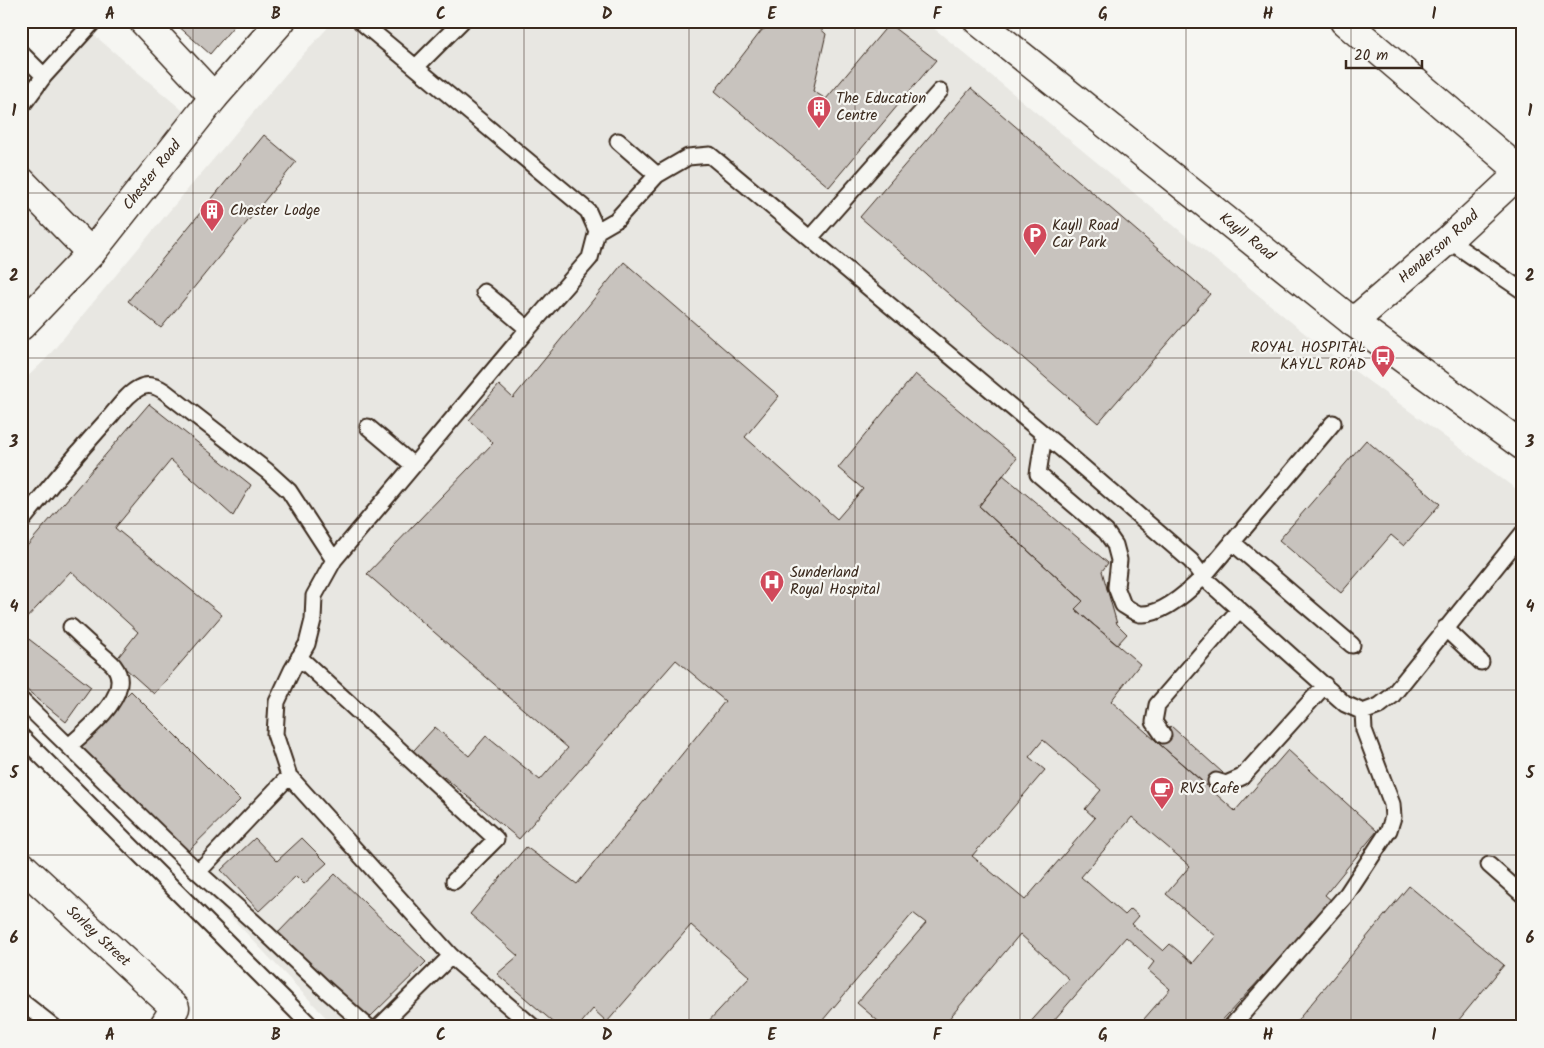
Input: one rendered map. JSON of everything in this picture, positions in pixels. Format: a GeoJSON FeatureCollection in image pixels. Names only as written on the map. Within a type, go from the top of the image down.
{"type":"FeatureCollection","features":[{"type":"Feature","properties":{"kind":"street"},"geometry":{"type":"LineString","coordinates":[[143,21],[214,97]]}},
{"type":"Feature","properties":{"kind":"street","name":"Chester Road"},"geometry":{"type":"LineString","coordinates":[[21,326],[91,253],[214,97],[281,21]]}},
{"type":"Feature","properties":{"kind":"street","name":"Kayll Road"},"geometry":{"type":"LineString","coordinates":[[978,21],[1353,322],[1523,446]]}},
{"type":"Feature","properties":{"kind":"street"},"geometry":{"type":"LineString","coordinates":[[1344,21],[1522,172]]}},
{"type":"Feature","properties":{"kind":"street","name":"Henderson Road"},"geometry":{"type":"LineString","coordinates":[[1353,322],[1448,240],[1522,172]]}},
{"type":"Feature","properties":{"kind":"street"},"geometry":{"type":"LineString","coordinates":[[21,182],[91,253]]}},
{"type":"Feature","properties":{"kind":"street","name":"Sorley Street"},"geometry":{"type":"LineString","coordinates":[[21,865],[169,1018]]}},
{"type":"Feature","properties":{"kind":"lane"},"geometry":{"type":"LineString","coordinates":[[21,106],[44,76],[94,21]]}},
{"type":"Feature","properties":{"kind":"lane"},"geometry":{"type":"LineString","coordinates":[[360,21],[588,211],[597,231],[590,258],[334,560],[314,596],[313,620],[307,644],[292,670],[278,702],[275,734],[289,776],[451,956],[527,1025]]}},
{"type":"Feature","properties":{"kind":"lane"},"geometry":{"type":"LineString","coordinates":[[416,67],[462,21]]}},
{"type":"Feature","properties":{"kind":"lane"},"geometry":{"type":"LineString","coordinates":[[21,53],[44,76]]}},
{"type":"Feature","properties":{"kind":"lane"},"geometry":{"type":"LineString","coordinates":[[810,238],[940,91]]}},
{"type":"Feature","properties":{"kind":"lane"},"geometry":{"type":"LineString","coordinates":[[618,141],[657,175]]}},
{"type":"Feature","properties":{"kind":"lane"},"geometry":{"type":"LineString","coordinates":[[597,231],[616,220],[657,175],[688,157],[710,154],[1191,561],[1204,577],[1345,704],[1363,712],[1380,706],[1392,696],[1523,533]]}},
{"type":"Feature","properties":{"kind":"lane"},"geometry":{"type":"LineString","coordinates":[[1448,240],[1523,291]]}},
{"type":"Feature","properties":{"kind":"lane"},"geometry":{"type":"LineString","coordinates":[[484,292],[528,329]]}},
{"type":"Feature","properties":{"kind":"lane"},"geometry":{"type":"LineString","coordinates":[[21,522],[84,445],[130,394],[140,387],[150,385],[157,386],[267,471],[289,491],[334,560]]}},
{"type":"Feature","properties":{"kind":"lane"},"geometry":{"type":"LineString","coordinates":[[1044,435],[1038,474],[1106,532],[1115,545],[1119,560],[1116,587],[1122,604],[1139,614],[1159,611],[1186,594],[1204,577],[1333,423]]}},
{"type":"Feature","properties":{"kind":"lane"},"geometry":{"type":"LineString","coordinates":[[368,427],[413,465]]}},
{"type":"Feature","properties":{"kind":"lane"},"geometry":{"type":"LineString","coordinates":[[1232,542],[1352,645]]}},
{"type":"Feature","properties":{"kind":"lane"},"geometry":{"type":"LineString","coordinates":[[1163,735],[1154,722],[1157,705],[1240,610]]}},
{"type":"Feature","properties":{"kind":"lane"},"geometry":{"type":"LineString","coordinates":[[69,746],[102,715],[117,693],[119,682],[119,676],[114,666],[71,628]]}},
{"type":"Feature","properties":{"kind":"lane"},"geometry":{"type":"LineString","coordinates":[[1445,628],[1481,662]]}},
{"type":"Feature","properties":{"kind":"lane"},"geometry":{"type":"LineString","coordinates":[[299,657],[496,840],[454,881]]}},
{"type":"Feature","properties":{"kind":"lane"},"geometry":{"type":"LineString","coordinates":[[1216,781],[1226,784],[1242,777],[1325,685]]}},
{"type":"Feature","properties":{"kind":"lane"},"geometry":{"type":"LineString","coordinates":[[21,700],[198,872],[368,1027]]}},
{"type":"Feature","properties":{"kind":"lane"},"geometry":{"type":"LineString","coordinates":[[1231,1027],[1347,894],[1389,830],[1393,816],[1392,804],[1364,730],[1363,712]]}},
{"type":"Feature","properties":{"kind":"lane"},"geometry":{"type":"LineString","coordinates":[[21,736],[312,1027]]}},
{"type":"Feature","properties":{"kind":"lane"},"geometry":{"type":"LineString","coordinates":[[198,872],[289,776]]}},
{"type":"Feature","properties":{"kind":"lane"},"geometry":{"type":"LineString","coordinates":[[1489,865],[1523,895]]}},
{"type":"Feature","properties":{"kind":"lane"},"geometry":{"type":"LineString","coordinates":[[379,1027],[451,956]]}},
{"type":"Feature","properties":{"kind":"lane"},"geometry":{"type":"LineString","coordinates":[[21,1001],[54,1027]]}},
{"type":"Feature","properties":{"kind":"shaded area","name":"Sunderland Royal Hospital"},"geometry":{"type":"Polygon","coordinates":[[[334,21],[925,21],[1319,345],[1523,494],[1523,1027],[335,1027],[233,919],[21,711],[21,383],[46,359],[296,62],[334,21]]]}},
{"type":"Feature","properties":{"kind":"shaded area"},"geometry":{"type":"Polygon","coordinates":[[[87,29],[195,121],[21,323],[21,104],[87,29]]]}},
{"type":"Feature","properties":{"kind":"building"},"geometry":{"type":"Polygon","coordinates":[[[181,21],[238,21],[210,54],[177,25],[181,21]]]}},
{"type":"Feature","properties":{"kind":"building","name":"The Education Centre"},"geometry":{"type":"Polygon","coordinates":[[[781,22],[813,22],[826,34],[813,91],[826,99],[889,24],[936,60],[829,187],[715,91],[762,30],[781,22]]]}},
{"type":"Feature","properties":{"kind":"building","name":"Kayll Road Car Park"},"geometry":{"type":"Polygon","coordinates":[[[971,88],[1210,294],[1098,423],[860,217],[971,88]]]}},
{"type":"Feature","properties":{"kind":"building","name":"Chester Lodge"},"geometry":{"type":"Polygon","coordinates":[[[264,135],[296,162],[161,328],[128,301],[264,135]]]}},
{"type":"Feature","properties":{"kind":"building"},"geometry":{"type":"Polygon","coordinates":[[[624,262],[779,396],[745,437],[837,519],[863,489],[838,468],[915,374],[1017,458],[979,506],[1083,601],[1075,609],[1140,664],[1111,701],[1235,811],[1288,750],[1377,831],[1325,895],[1332,901],[1216,1027],[1137,1027],[1170,989],[1148,970],[1154,962],[1126,937],[1048,1027],[1026,1027],[1069,979],[1020,934],[942,1027],[885,1027],[857,1003],[926,923],[913,913],[817,1027],[703,1027],[750,977],[691,925],[607,1022],[593,1009],[578,1027],[559,1027],[497,974],[518,956],[470,914],[526,847],[577,884],[725,701],[676,660],[519,839],[444,777],[436,787],[405,760],[435,727],[469,756],[486,736],[540,780],[568,748],[367,574],[493,443],[469,420],[499,385],[513,398],[624,262]],[[1043,740],[1029,757],[1045,770],[972,856],[1025,900],[1095,818],[1085,809],[1101,790],[1043,740]],[[1132,817],[1081,877],[1125,915],[1131,909],[1139,916],[1132,924],[1163,951],[1170,944],[1193,963],[1216,936],[1166,894],[1190,866],[1132,817]]]}},
{"type":"Feature","properties":{"kind":"building"},"geometry":{"type":"Polygon","coordinates":[[[149,404],[251,485],[233,516],[171,460],[115,528],[222,615],[154,694],[116,660],[138,632],[71,571],[21,624],[21,553],[149,404]]]}},
{"type":"Feature","properties":{"kind":"building"},"geometry":{"type":"Polygon","coordinates":[[[1366,440],[1440,504],[1404,546],[1391,535],[1341,593],[1279,540],[1366,440]]]}},
{"type":"Feature","properties":{"kind":"building"},"geometry":{"type":"Polygon","coordinates":[[[1003,475],[1108,563],[1102,571],[1117,624],[1127,634],[1117,645],[1075,609],[1083,601],[979,506],[1003,475]]]}},
{"type":"Feature","properties":{"kind":"building"},"geometry":{"type":"Polygon","coordinates":[[[21,633],[91,687],[66,722],[21,685],[21,633]]]}},
{"type":"Feature","properties":{"kind":"building"},"geometry":{"type":"Polygon","coordinates":[[[131,691],[240,800],[184,855],[76,746],[131,691]]]}},
{"type":"Feature","properties":{"kind":"building"},"geometry":{"type":"Polygon","coordinates":[[[1171,726],[1223,773],[1210,788],[1157,742],[1171,726]]]}},
{"type":"Feature","properties":{"kind":"building"},"geometry":{"type":"Polygon","coordinates":[[[255,838],[277,861],[302,838],[327,863],[304,884],[296,876],[259,911],[221,870],[255,838]]]}},
{"type":"Feature","properties":{"kind":"building"},"geometry":{"type":"Polygon","coordinates":[[[335,874],[426,962],[368,1019],[276,935],[335,874]]]}},
{"type":"Feature","properties":{"kind":"building"},"geometry":{"type":"Polygon","coordinates":[[[1409,886],[1504,965],[1453,1027],[1292,1027],[1409,886]]]}},
{"type":"Feature","properties":{"kind":"place","name":"The Education Centre"},"geometry":{"type":"Point","coordinates":[819,129]}},
{"type":"Feature","properties":{"kind":"place","name":"Chester Lodge"},"geometry":{"type":"Point","coordinates":[212,232]}},
{"type":"Feature","properties":{"kind":"place","name":"Kayll Road Car Park"},"geometry":{"type":"Point","coordinates":[1035,256]}},
{"type":"Feature","properties":{"kind":"place","name":"ROYAL HOSPITAL KAYLL ROAD"},"geometry":{"type":"Point","coordinates":[1383,378]}},
{"type":"Feature","properties":{"kind":"place","name":"Sunderland Royal Hospital"},"geometry":{"type":"Point","coordinates":[772,603]}},
{"type":"Feature","properties":{"kind":"place","name":"RVS Cafe"},"geometry":{"type":"Point","coordinates":[1162,810]}}]}
